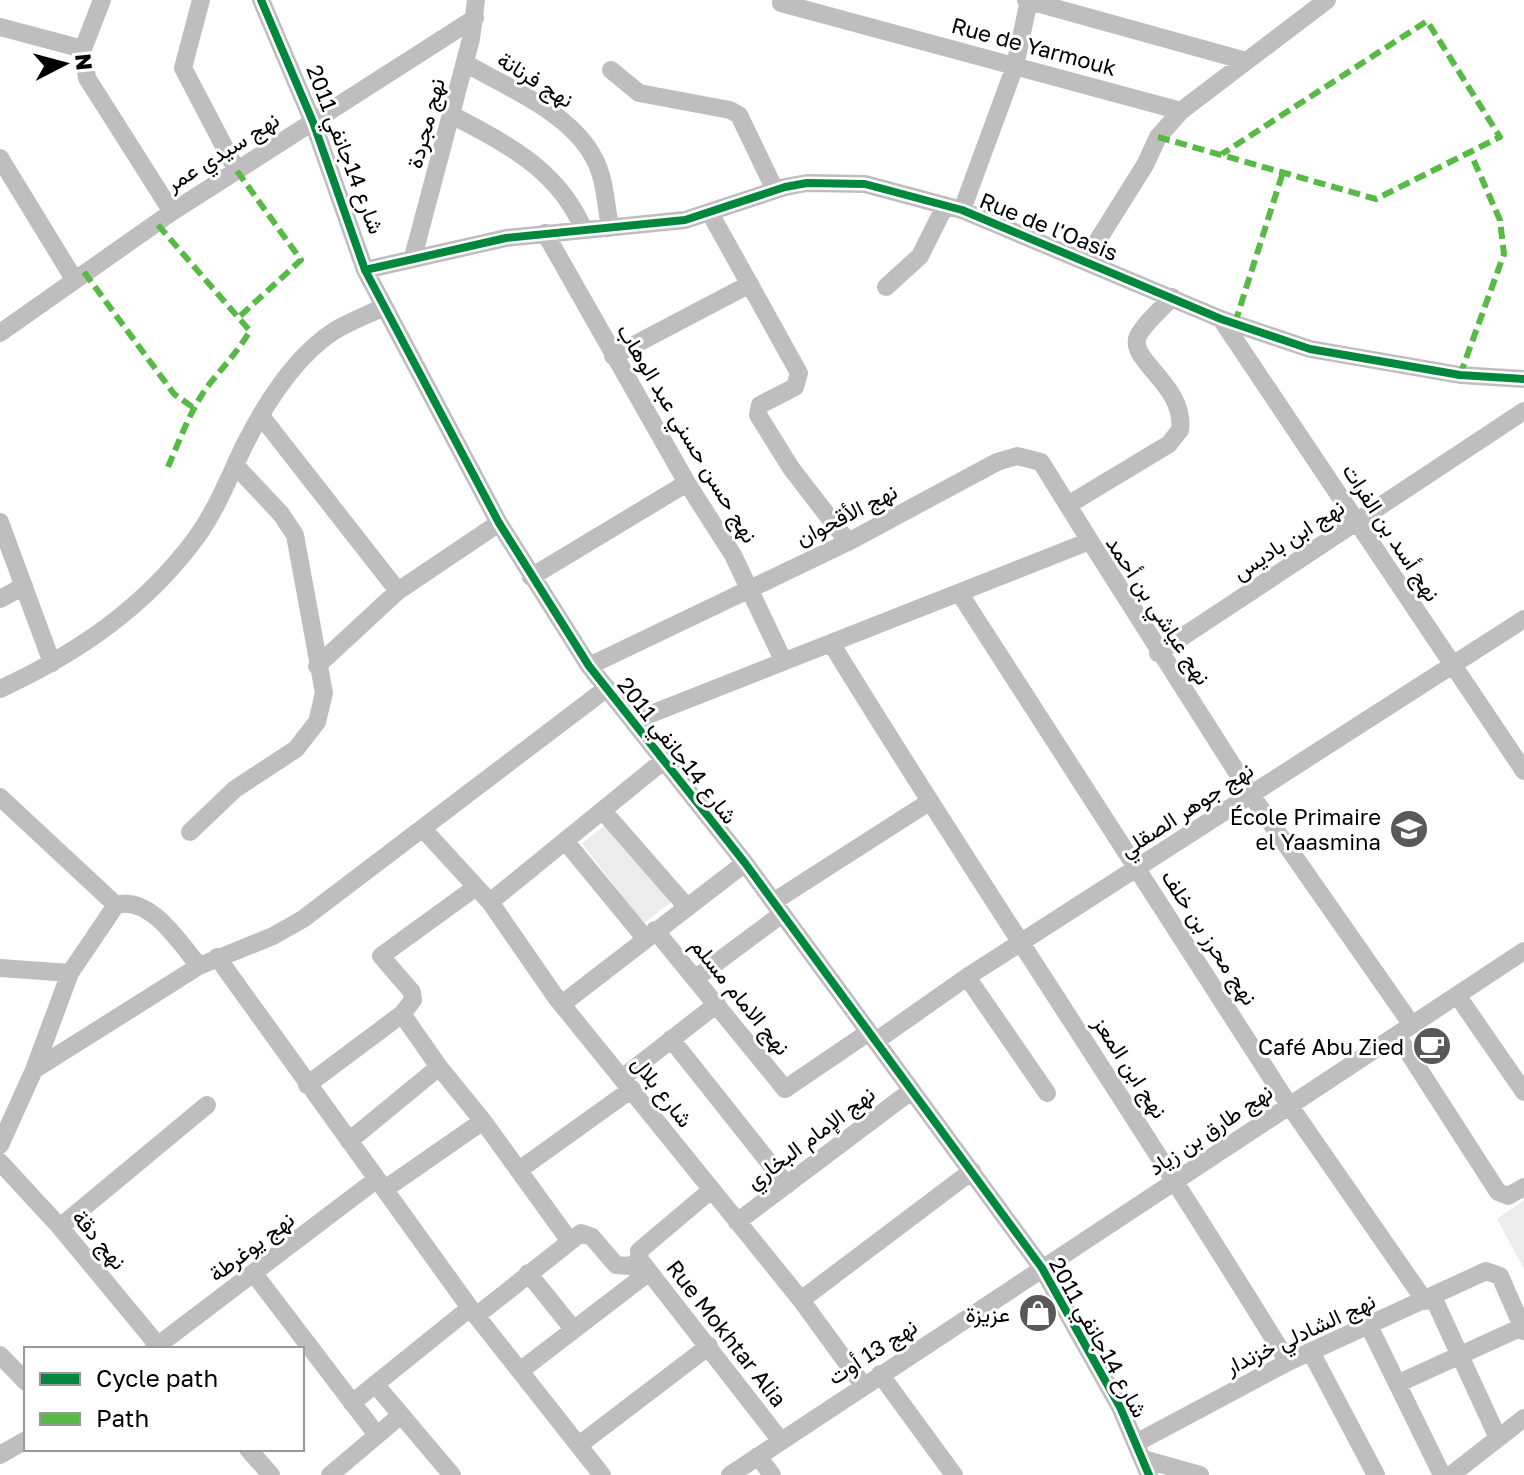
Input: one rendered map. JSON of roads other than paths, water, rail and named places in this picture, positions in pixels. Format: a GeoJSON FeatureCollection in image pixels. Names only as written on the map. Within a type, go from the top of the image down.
{"type":"FeatureCollection","features":[{"type":"Feature","properties":{"kind":"street"},"geometry":{"type":"LineString","coordinates":[[102,0],[83,49],[83,64],[93,91],[172,212]]}},
{"type":"Feature","properties":{"kind":"street"},"geometry":{"type":"LineString","coordinates":[[201,0],[183,68],[237,171]]}},
{"type":"Feature","properties":{"kind":"street","name":"شارع 14جانفي 2011"},"geometry":{"type":"LineString","coordinates":[[261,0],[313,122],[365,270],[499,523],[531,577],[589,666],[745,863],[1042,1268],[1120,1407],[1143,1459]]}},
{"type":"Feature","properties":{"kind":"street"},"geometry":{"type":"LineString","coordinates":[[886,287],[920,256],[954,208],[1015,66],[1028,0],[1246,61]]}},
{"type":"Feature","properties":{"kind":"street"},"geometry":{"type":"LineString","coordinates":[[1086,259],[1145,165],[1158,137],[1181,111],[1320,1]]}},
{"type":"Feature","properties":{"kind":"street","name":"Rue de Yarmouk"},"geometry":{"type":"LineString","coordinates":[[781,3],[1181,111]]}},
{"type":"Feature","properties":{"kind":"street","name":"نهج سيدي عمر"},"geometry":{"type":"LineString","coordinates":[[0,333],[172,212],[313,122],[476,9]]}},
{"type":"Feature","properties":{"kind":"street","name":"نهج مجردة"},"geometry":{"type":"LineString","coordinates":[[413,257],[452,115],[476,9]]}},
{"type":"Feature","properties":{"kind":"street"},"geometry":{"type":"LineString","coordinates":[[0,27],[83,49]]}},
{"type":"Feature","properties":{"kind":"street","name":"نهج فرنانة"},"geometry":{"type":"LineString","coordinates":[[465,63],[553,115],[575,134],[595,160],[610,228]]}},
{"type":"Feature","properties":{"kind":"street"},"geometry":{"type":"LineString","coordinates":[[611,70],[639,93],[730,110],[739,115],[775,190]]}},
{"type":"Feature","properties":{"kind":"street"},"geometry":{"type":"LineString","coordinates":[[452,115],[528,157],[572,202],[584,230]]}},
{"type":"Feature","properties":{"kind":"street"},"geometry":{"type":"LineString","coordinates":[[0,158],[74,279]]}},
{"type":"Feature","properties":{"kind":"street","name":"Rue de l'Oasis"},"geometry":{"type":"LineString","coordinates":[[365,270],[413,257],[545,233],[685,220],[775,190],[807,183],[865,184],[954,208],[1086,259],[1221,319],[1338,354],[1460,375],[1524,379]]}},
{"type":"Feature","properties":{"kind":"street"},"geometry":{"type":"LineString","coordinates":[[710,213],[799,373],[795,387],[760,405],[758,415],[791,468],[848,542]]}},
{"type":"Feature","properties":{"kind":"street","name":"نهج حسن حسني عبد الوهاب"},"geometry":{"type":"LineString","coordinates":[[545,233],[687,483],[733,555],[783,660]]}},
{"type":"Feature","properties":{"kind":"street"},"geometry":{"type":"LineString","coordinates":[[613,356],[750,284]]}},
{"type":"Feature","properties":{"kind":"street"},"geometry":{"type":"LineString","coordinates":[[1068,505],[1169,444],[1180,430],[1179,404],[1173,392],[1145,362],[1136,343],[1139,334],[1172,297]]}},
{"type":"Feature","properties":{"kind":"street"},"geometry":{"type":"LineString","coordinates":[[0,689],[52,663],[120,620],[148,593],[196,538],[221,498],[261,416],[299,362],[327,336],[384,307]]}},
{"type":"Feature","properties":{"kind":"street","name":"نهج أسد بن الفرات"},"geometry":{"type":"LineString","coordinates":[[1221,319],[1359,522],[1452,668],[1524,771]]}},
{"type":"Feature","properties":{"kind":"street","name":"نهج ابن باديس"},"geometry":{"type":"LineString","coordinates":[[1158,653],[1524,411]]}},
{"type":"Feature","properties":{"kind":"street"},"geometry":{"type":"LineString","coordinates":[[261,416],[398,591]]}},
{"type":"Feature","properties":{"kind":"street","name":"نهج الأقحوان"},"geometry":{"type":"LineString","coordinates":[[589,666],[848,542],[997,462],[1017,456],[1041,462],[1090,541]]}},
{"type":"Feature","properties":{"kind":"street"},"geometry":{"type":"LineString","coordinates":[[190,832],[235,789],[296,749],[317,722],[324,693],[295,535],[281,514],[236,466]]}},
{"type":"Feature","properties":{"kind":"street"},"geometry":{"type":"LineString","coordinates":[[531,577],[687,483]]}},
{"type":"Feature","properties":{"kind":"street"},"geometry":{"type":"LineString","coordinates":[[0,522],[52,663]]}},
{"type":"Feature","properties":{"kind":"street"},"geometry":{"type":"LineString","coordinates":[[317,666],[398,591],[499,523]]}},
{"type":"Feature","properties":{"kind":"street","name":"نهج عياشي بن أحمد"},"geometry":{"type":"LineString","coordinates":[[633,721],[1090,541],[1158,653],[1404,1030],[1498,1192],[1508,1196],[1524,1187]]}},
{"type":"Feature","properties":{"kind":"street"},"geometry":{"type":"LineString","coordinates":[[0,599],[24,586]]}},
{"type":"Feature","properties":{"kind":"street","name":"نهج محرز بن خلف"},"geometry":{"type":"LineString","coordinates":[[960,594],[1289,1105],[1429,1299],[1498,1438]]}},
{"type":"Feature","properties":{"kind":"street","name":"نهج جوهر الصقلي"},"geometry":{"type":"LineString","coordinates":[[872,1036],[1252,796],[1524,619]]}},
{"type":"Feature","properties":{"kind":"street","name":"نهج ابن المعز"},"geometry":{"type":"LineString","coordinates":[[831,643],[929,802],[1178,1181],[1288,1362]]}},
{"type":"Feature","properties":{"kind":"street"},"geometry":{"type":"LineString","coordinates":[[34,1070],[199,966],[263,940],[303,919],[607,688]]}},
{"type":"Feature","properties":{"kind":"street"},"geometry":{"type":"LineString","coordinates":[[490,902],[663,761]]}},
{"type":"Feature","properties":{"kind":"street"},"geometry":{"type":"LineString","coordinates":[[0,797],[116,905],[139,904],[170,932],[199,966]]}},
{"type":"Feature","properties":{"kind":"street"},"geometry":{"type":"LineString","coordinates":[[696,978],[778,908],[929,802]]}},
{"type":"Feature","properties":{"kind":"street"},"geometry":{"type":"LineString","coordinates":[[603,811],[686,906]]}},
{"type":"Feature","properties":{"kind":"street","name":"شارع بلال"},"geometry":{"type":"LineString","coordinates":[[423,829],[490,902],[562,1004],[801,1300],[863,1385]]}},
{"type":"Feature","properties":{"kind":"street","name":"نهج الامام مسلم"},"geometry":{"type":"LineString","coordinates":[[566,842],[650,934],[696,978],[785,1089],[872,1036]]}},
{"type":"Feature","properties":{"kind":"street"},"geometry":{"type":"LineString","coordinates":[[562,1004],[745,863]]}},
{"type":"Feature","properties":{"kind":"street"},"geometry":{"type":"LineString","coordinates":[[307,1085],[402,1014],[413,1000],[412,992],[381,956],[476,887]]}},
{"type":"Feature","properties":{"kind":"street"},"geometry":{"type":"LineString","coordinates":[[0,1145],[34,1070],[70,973],[116,905]]}},
{"type":"Feature","properties":{"kind":"street","name":"نهج طارق بن زياد"},"geometry":{"type":"LineString","coordinates":[[1042,1268],[1524,951]]}},
{"type":"Feature","properties":{"kind":"street"},"geometry":{"type":"LineString","coordinates":[[217,957],[473,1312],[602,1475]]}},
{"type":"Feature","properties":{"kind":"street"},"geometry":{"type":"LineString","coordinates":[[0,968],[70,973]]}},
{"type":"Feature","properties":{"kind":"street"},"geometry":{"type":"LineString","coordinates":[[967,977],[1047,1093]]}},
{"type":"Feature","properties":{"kind":"street"},"geometry":{"type":"LineString","coordinates":[[1457,995],[1524,1092]]}},
{"type":"Feature","properties":{"kind":"street"},"geometry":{"type":"LineString","coordinates":[[519,1170],[627,1083],[671,1039],[717,1004]]}},
{"type":"Feature","properties":{"kind":"street"},"geometry":{"type":"LineString","coordinates":[[402,1014],[569,1240]]}},
{"type":"Feature","properties":{"kind":"street"},"geometry":{"type":"LineString","coordinates":[[671,1039],[787,1185]]}},
{"type":"Feature","properties":{"kind":"street"},"geometry":{"type":"LineString","coordinates":[[349,1141],[439,1067]]}},
{"type":"Feature","properties":{"kind":"street","name":"نهج الإمام البخاري"},"geometry":{"type":"LineString","coordinates":[[737,1222],[911,1091]]}},
{"type":"Feature","properties":{"kind":"street"},"geometry":{"type":"LineString","coordinates":[[60,1227],[207,1105]]}},
{"type":"Feature","properties":{"kind":"street","name":"نهج يوغرطة"},"geometry":{"type":"LineString","coordinates":[[158,1347],[381,1184],[483,1121]]}},
{"type":"Feature","properties":{"kind":"street","name":"نهج دقة"},"geometry":{"type":"LineString","coordinates":[[2,1170],[60,1227],[156,1347]]}},
{"type":"Feature","properties":{"kind":"street"},"geometry":{"type":"LineString","coordinates":[[801,1300],[972,1171]]}},
{"type":"Feature","properties":{"kind":"street","name":"Rue Mokhtar Alia"},"geometry":{"type":"LineString","coordinates":[[710,1191],[639,1251],[645,1266],[781,1441]]}},
{"type":"Feature","properties":{"kind":"street"},"geometry":{"type":"LineString","coordinates":[[352,1403],[581,1233],[592,1237],[616,1265],[645,1266]]}},
{"type":"Feature","properties":{"kind":"street"},"geometry":{"type":"LineString","coordinates":[[520,1371],[574,1330],[645,1266]]}},
{"type":"Feature","properties":{"kind":"street","name":"نهج 13 أوت"},"geometry":{"type":"LineString","coordinates":[[730,1475],[1042,1268]]}},
{"type":"Feature","properties":{"kind":"street","name":"نهج الشادلي خزندار"},"geometry":{"type":"LineString","coordinates":[[1143,1459],[1288,1362],[1486,1271],[1500,1276],[1523,1329]]}},
{"type":"Feature","properties":{"kind":"street"},"geometry":{"type":"LineString","coordinates":[[528,1273],[574,1330]]}},
{"type":"Feature","properties":{"kind":"street"},"geometry":{"type":"LineString","coordinates":[[255,1275],[377,1435]]}},
{"type":"Feature","properties":{"kind":"street"},"geometry":{"type":"LineString","coordinates":[[1369,1326],[1442,1475]]}},
{"type":"Feature","properties":{"kind":"street"},"geometry":{"type":"LineString","coordinates":[[1397,1384],[1523,1329]]}},
{"type":"Feature","properties":{"kind":"street"},"geometry":{"type":"LineString","coordinates":[[579,1445],[709,1346]]}},
{"type":"Feature","properties":{"kind":"street"},"geometry":{"type":"LineString","coordinates":[[1311,1352],[1376,1475]]}},
{"type":"Feature","properties":{"kind":"street"},"geometry":{"type":"LineString","coordinates":[[0,1355],[24,1380]]}},
{"type":"Feature","properties":{"kind":"street"},"geometry":{"type":"LineString","coordinates":[[880,1374],[954,1475]]}},
{"type":"Feature","properties":{"kind":"street"},"geometry":{"type":"LineString","coordinates":[[375,1384],[452,1475]]}},
{"type":"Feature","properties":{"kind":"street"},"geometry":{"type":"LineString","coordinates":[[330,1475],[401,1415]]}},
{"type":"Feature","properties":{"kind":"street"},"geometry":{"type":"LineString","coordinates":[[1451,1475],[1524,1418]]}},
{"type":"Feature","properties":{"kind":"street"},"geometry":{"type":"LineString","coordinates":[[0,1455],[24,1441]]}},
{"type":"Feature","properties":{"kind":"street"},"geometry":{"type":"LineString","coordinates":[[250,1451],[271,1475]]}},
{"type":"Feature","properties":{"kind":"street"},"geometry":{"type":"LineString","coordinates":[[758,1456],[772,1475]]}},
{"type":"Feature","properties":{"kind":"street"},"geometry":{"type":"LineString","coordinates":[[1143,1459],[1200,1475]]}},
{"type":"Feature","properties":{"kind":"place","name":"École Primaire el Yaasmina"},"geometry":{"type":"Point","coordinates":[1409,829]}},
{"type":"Feature","properties":{"kind":"place","name":"Café Abu Zied"},"geometry":{"type":"Point","coordinates":[1432,1046]}},
{"type":"Feature","properties":{"kind":"place","name":"عزيزة"},"geometry":{"type":"Point","coordinates":[1038,1313]}}]}
